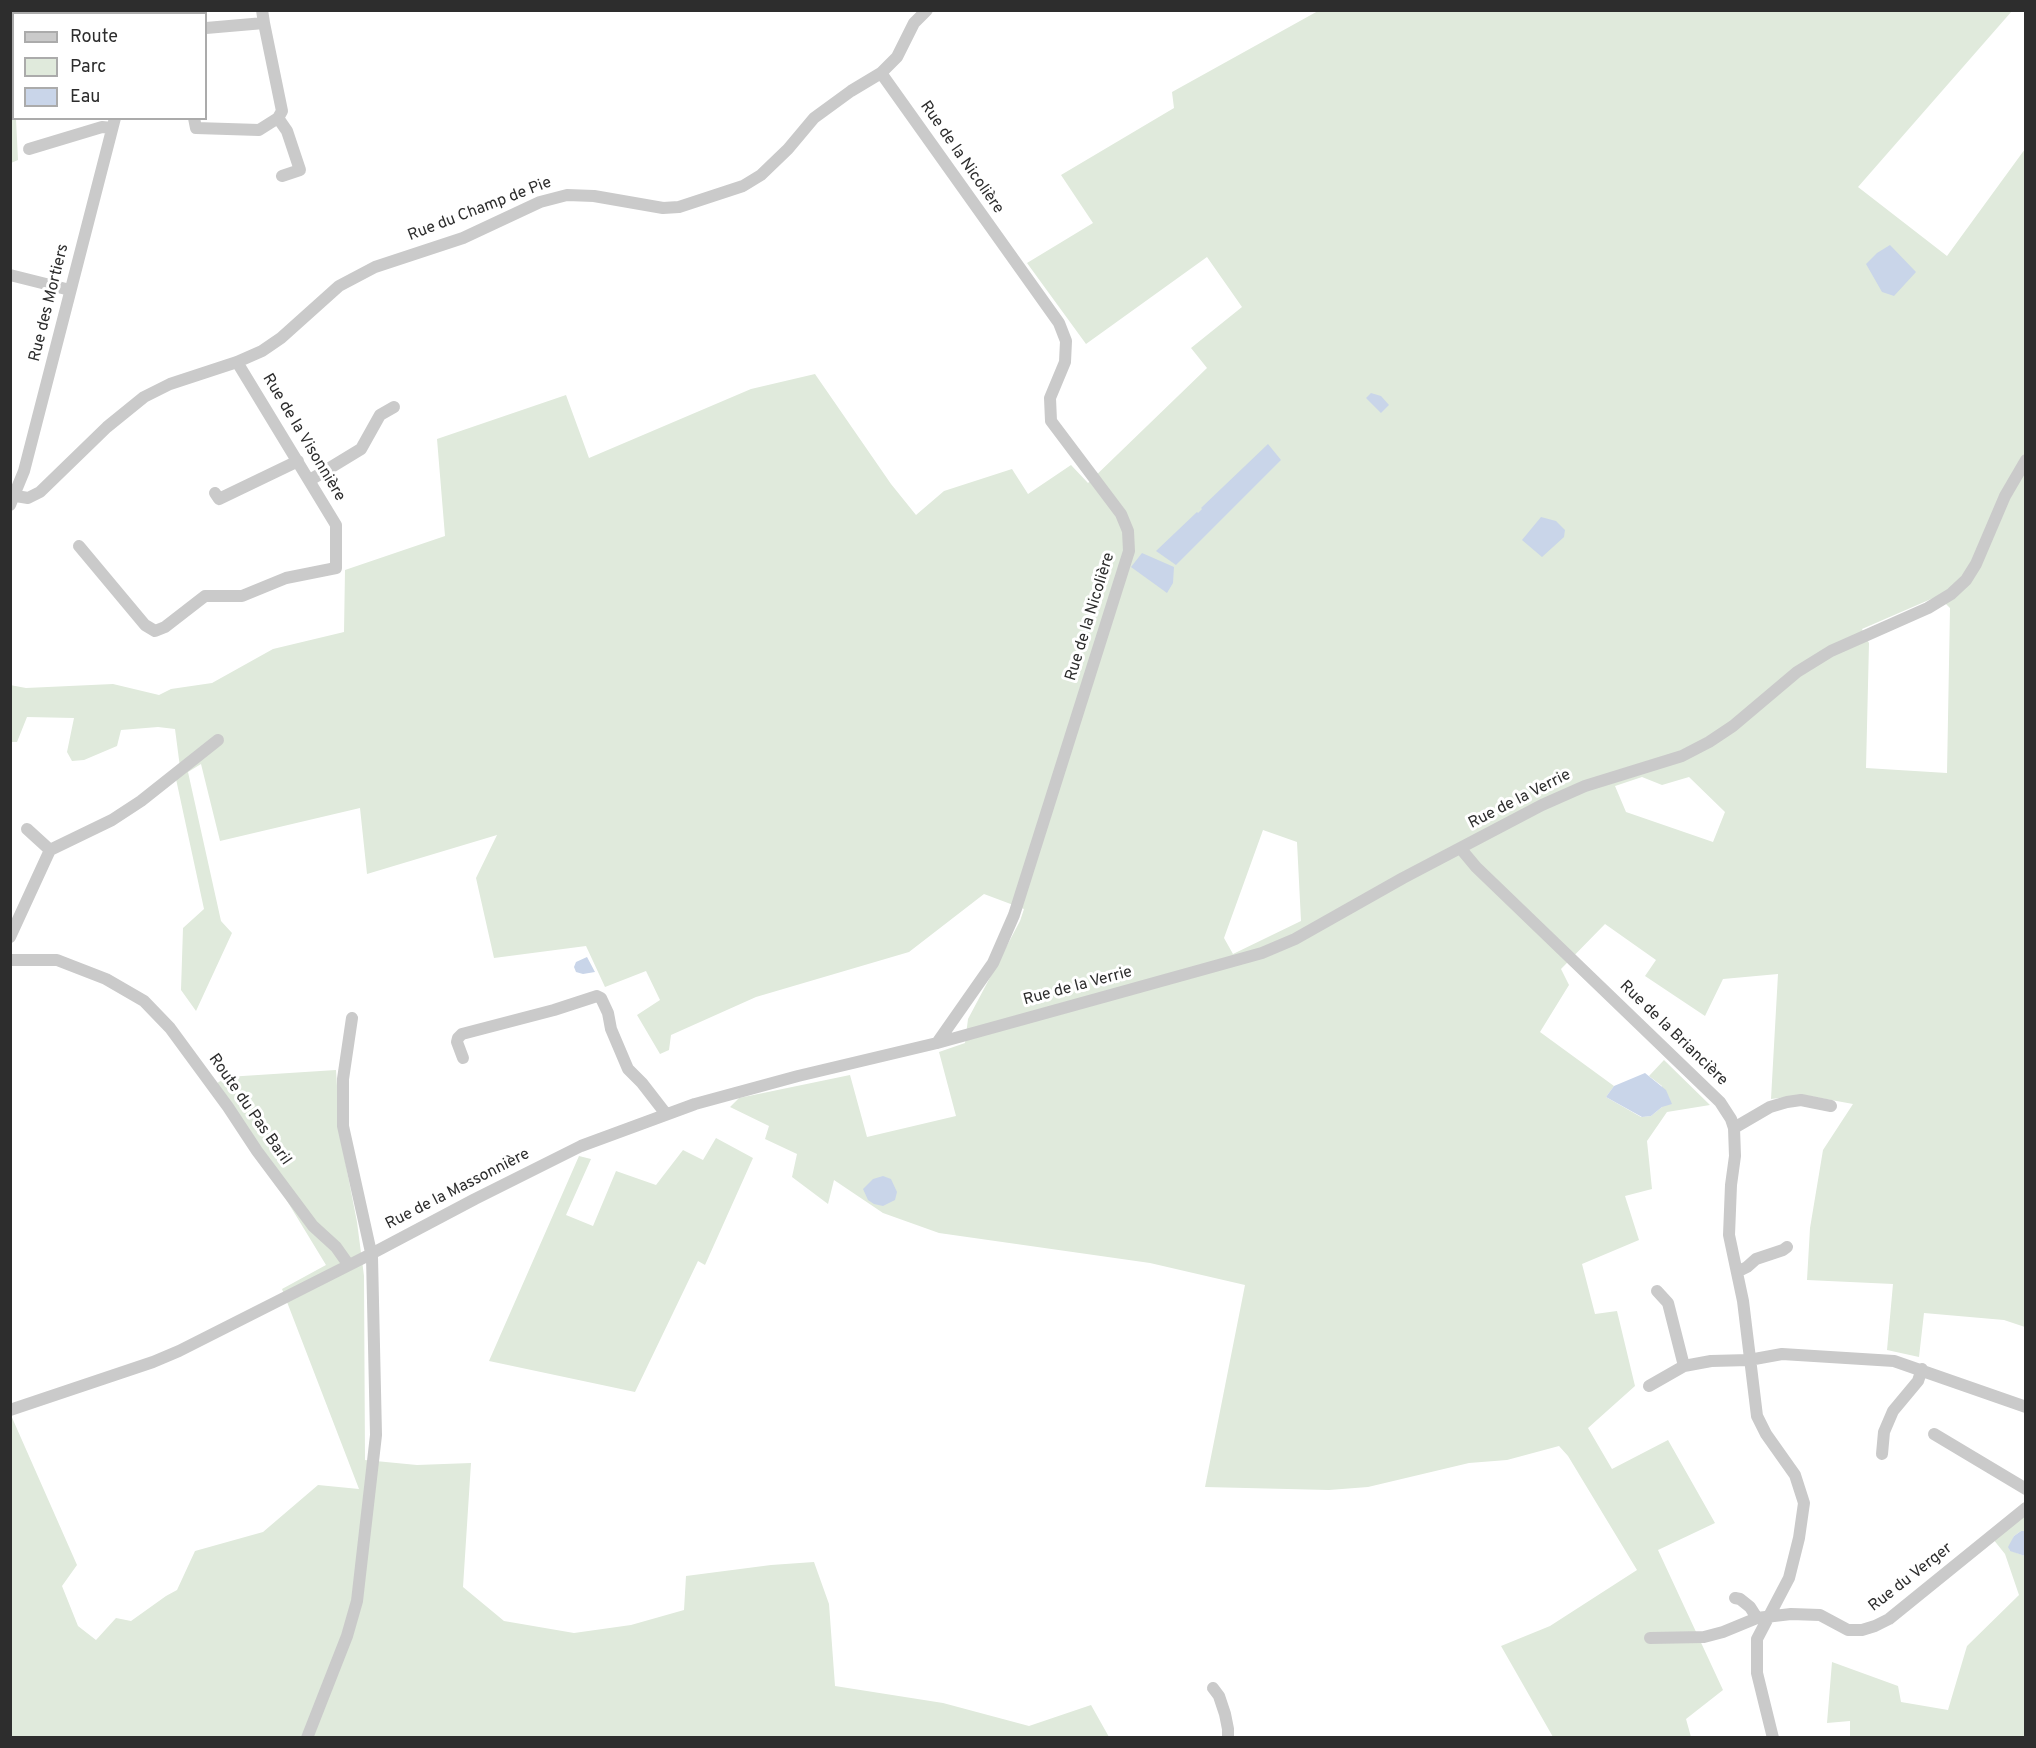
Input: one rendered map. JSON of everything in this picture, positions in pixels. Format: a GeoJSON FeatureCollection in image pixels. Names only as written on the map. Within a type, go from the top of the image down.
{"type":"FeatureCollection","features":[{"type":"Feature","properties":{"kind":"street","name":"Rue du Champ de Pie"},"geometry":{"type":"LineString","coordinates":[[13,500],[28,498],[40,492],[107,427],[144,396],[170,384],[237,362],[262,351],[281,338],[322,300],[356,276],[375,267],[462,238],[540,202],[567,195],[594,196],[663,208],[679,207],[743,186],[761,175],[788,149],[814,118],[881,73],[897,57],[914,23],[927,10]]}},
{"type":"Feature","properties":{"kind":"street"},"geometry":{"type":"LineString","coordinates":[[194,120],[196,128],[259,130],[278,118],[282,111],[263,17],[207,28]]}},
{"type":"Feature","properties":{"kind":"street","name":"Rue de la Nicolière"},"geometry":{"type":"LineString","coordinates":[[881,73],[1059,323],[1066,341],[1065,362],[1050,398],[1051,421],[1121,514],[1128,531],[1129,551],[1014,915],[993,963],[937,1042]]}},
{"type":"Feature","properties":{"kind":"street"},"geometry":{"type":"LineString","coordinates":[[278,118],[287,131],[300,170],[282,176]]}},
{"type":"Feature","properties":{"kind":"street"},"geometry":{"type":"LineString","coordinates":[[29,149],[113,123]]}},
{"type":"Feature","properties":{"kind":"street","name":"Rue des Mortiers"},"geometry":{"type":"LineString","coordinates":[[13,500],[24,471],[113,123]]}},
{"type":"Feature","properties":{"kind":"street"},"geometry":{"type":"LineString","coordinates":[[10,275],[70,290]]}},
{"type":"Feature","properties":{"kind":"street","name":"Rue de la Visonnière"},"geometry":{"type":"LineString","coordinates":[[79,546],[144,625],[155,630],[165,627],[205,596],[242,596],[286,578],[336,568],[336,525],[237,362]]}},
{"type":"Feature","properties":{"kind":"street"},"geometry":{"type":"LineString","coordinates":[[310,480],[361,448],[380,415],[394,406]]}},
{"type":"Feature","properties":{"kind":"street","name":"Rue de la Verrie"},"geometry":{"type":"LineString","coordinates":[[937,1042],[1262,953],[1295,939],[1403,878],[1565,793],[1682,756],[1709,742],[1733,726],[1797,672],[1831,651],[1928,608],[1951,594],[1966,580],[1976,564],[2005,496],[2025,460]]}},
{"type":"Feature","properties":{"kind":"street"},"geometry":{"type":"LineString","coordinates":[[215,493],[219,499],[298,461]]}},
{"type":"Feature","properties":{"kind":"street"},"geometry":{"type":"LineString","coordinates":[[10,937],[50,850],[112,820],[141,801],[218,740]]}},
{"type":"Feature","properties":{"kind":"street"},"geometry":{"type":"LineString","coordinates":[[27,829],[50,850]]}},
{"type":"Feature","properties":{"kind":"street","name":"Rue de la Briancière"},"geometry":{"type":"LineString","coordinates":[[1461,849],[1476,867],[1720,1102],[1731,1119],[1734,1128],[1735,1156],[1728,1223],[1729,1235],[1743,1301],[1757,1416],[1766,1434],[1789,1465],[1802,1490],[1804,1514],[1789,1578],[1762,1618]]}},
{"type":"Feature","properties":{"kind":"street","name":"Route du Pas Baril"},"geometry":{"type":"LineString","coordinates":[[10,960],[57,960],[115,984],[144,1001],[170,1028],[313,1226],[336,1247],[348,1264]]}},
{"type":"Feature","properties":{"kind":"street"},"geometry":{"type":"LineString","coordinates":[[463,1058],[457,1042],[462,1034],[554,1010],[597,996],[602,998],[611,1029],[628,1069],[666,1114]]}},
{"type":"Feature","properties":{"kind":"street"},"geometry":{"type":"LineString","coordinates":[[307,1737],[347,1636],[357,1601],[376,1435],[371,1254],[343,1126],[344,1079],[352,1018]]}},
{"type":"Feature","properties":{"kind":"street","name":"Rue de la Massonnière"},"geometry":{"type":"LineString","coordinates":[[10,1410],[153,1362],[179,1351],[371,1254],[475,1198],[581,1146],[666,1114],[728,1094],[937,1042]]}},
{"type":"Feature","properties":{"kind":"street"},"geometry":{"type":"LineString","coordinates":[[1734,1128],[1770,1107],[1787,1102],[1801,1100],[1831,1106]]}},
{"type":"Feature","properties":{"kind":"street"},"geometry":{"type":"LineString","coordinates":[[1737,1272],[1756,1259],[1787,1247]]}},
{"type":"Feature","properties":{"kind":"street"},"geometry":{"type":"LineString","coordinates":[[1657,1291],[1668,1303],[1684,1366]]}},
{"type":"Feature","properties":{"kind":"street"},"geometry":{"type":"LineString","coordinates":[[1649,1386],[1684,1366],[1711,1361],[1749,1360],[1782,1354],[1894,1361],[2025,1407]]}},
{"type":"Feature","properties":{"kind":"street"},"geometry":{"type":"LineString","coordinates":[[1882,1454],[1884,1432],[1893,1411],[1918,1381],[1922,1369]]}},
{"type":"Feature","properties":{"kind":"street"},"geometry":{"type":"LineString","coordinates":[[1934,1434],[2025,1489]]}},
{"type":"Feature","properties":{"kind":"street","name":"Rue du Verger"},"geometry":{"type":"LineString","coordinates":[[1650,1638],[1704,1637],[1762,1618],[1791,1614],[1820,1615],[1848,1630],[1862,1630],[1875,1626],[1889,1619],[2025,1508]]}},
{"type":"Feature","properties":{"kind":"street"},"geometry":{"type":"LineString","coordinates":[[1735,1598],[1740,1599],[1762,1618],[1757,1639],[1757,1673],[1773,1737]]}},
{"type":"Feature","properties":{"kind":"street"},"geometry":{"type":"LineString","coordinates":[[1213,1688],[1220,1696],[1228,1737]]}},
{"type":"Feature","properties":{"kind":"green space"},"geometry":{"type":"Polygon","coordinates":[[[11,10],[75,10],[76,12],[12,12],[12,120],[16,120],[18,160],[11,163],[11,10]]]}},
{"type":"Feature","properties":{"kind":"green space"},"geometry":{"type":"Polygon","coordinates":[[[1318,11],[2012,11],[1858,187],[1947,256],[2025,149],[2025,1327],[2004,1320],[1924,1313],[1919,1357],[1887,1350],[1893,1284],[1807,1280],[1810,1228],[1823,1150],[1853,1104],[1804,1095],[1771,1099],[1778,974],[1723,979],[1705,1016],[1645,976],[1656,960],[1605,924],[1561,969],[1569,985],[1540,1032],[1614,1086],[1606,1097],[1641,1117],[1651,1116],[1662,1107],[1662,1086],[1649,1076],[1664,1060],[1710,1105],[1667,1112],[1647,1141],[1652,1189],[1625,1196],[1639,1240],[1582,1264],[1595,1314],[1617,1311],[1635,1386],[1588,1428],[1612,1469],[1668,1440],[1715,1523],[1658,1550],[1723,1690],[1686,1719],[1691,1737],[1553,1737],[1501,1646],[1550,1626],[1637,1570],[1568,1456],[1559,1446],[1507,1460],[1469,1463],[1368,1487],[1329,1490],[1205,1487],[1245,1285],[1150,1263],[939,1233],[883,1213],[834,1180],[828,1204],[792,1177],[797,1154],[765,1139],[769,1126],[730,1107],[739,1098],[850,1075],[867,1137],[956,1116],[939,1052],[965,1043],[968,1019],[1020,921],[1024,909],[984,894],[909,952],[756,997],[671,1035],[669,1050],[660,1054],[637,1015],[660,1000],[646,971],[605,987],[586,946],[494,958],[476,878],[497,835],[367,874],[360,808],[220,841],[201,764],[188,772],[221,921],[232,933],[196,1011],[181,990],[183,928],[204,909],[176,779],[181,775],[175,729],[158,727],[121,730],[117,746],[84,760],[72,761],[67,752],[74,718],[27,717],[17,742],[11,742],[10,685],[26,688],[113,684],[159,695],[171,689],[212,683],[273,649],[344,632],[345,570],[445,536],[437,439],[566,395],[589,458],[751,389],[815,374],[891,484],[916,515],[944,491],[1012,469],[1028,494],[1071,465],[1088,483],[1207,368],[1191,348],[1242,307],[1207,257],[1086,344],[1027,263],[1093,223],[1061,175],[1174,108],[1172,92],[1318,11]],[[1938,596],[1862,629],[1869,643],[1866,768],[1947,773],[1950,608],[1938,596]],[[1642,777],[1615,786],[1626,812],[1713,842],[1725,812],[1689,777],[1662,785],[1642,777]],[[1263,830],[1224,938],[1233,954],[1301,921],[1297,842],[1263,830]]]}},
{"type":"Feature","properties":{"kind":"green space"},"geometry":{"type":"Polygon","coordinates":[[[336,1070],[340,1135],[357,1222],[364,1276],[365,1460],[417,1465],[471,1463],[463,1587],[504,1621],[574,1633],[631,1625],[684,1610],[686,1576],[814,1562],[829,1604],[835,1686],[943,1703],[1029,1726],[1091,1705],[1109,1737],[11,1737],[10,1413],[77,1565],[62,1586],[78,1626],[96,1640],[116,1618],[131,1621],[177,1590],[195,1551],[263,1532],[318,1485],[359,1489],[282,1289],[326,1265],[281,1191],[209,1088],[227,1077],[336,1070]]]}},
{"type":"Feature","properties":{"kind":"green space"},"geometry":{"type":"Polygon","coordinates":[[[716,1138],[753,1158],[705,1265],[698,1261],[635,1392],[489,1361],[579,1156],[591,1159],[566,1215],[593,1226],[616,1171],[656,1185],[683,1150],[703,1160],[716,1138]]]}},
{"type":"Feature","properties":{"kind":"green space"},"geometry":{"type":"Polygon","coordinates":[[[2025,1513],[2025,1531],[2014,1536],[2009,1550],[2025,1556],[2025,1737],[1850,1737],[1850,1721],[1827,1723],[1832,1662],[1898,1686],[1901,1702],[1948,1710],[1967,1646],[2019,1595],[2005,1554],[1993,1539],[2025,1513]]]}},
{"type":"Feature","properties":{"kind":"water"},"geometry":{"type":"Polygon","coordinates":[[[1890,245],[1916,272],[1894,296],[1882,292],[1866,264],[1890,245]]]}},
{"type":"Feature","properties":{"kind":"water"},"geometry":{"type":"Polygon","coordinates":[[[1371,393],[1381,396],[1389,405],[1381,413],[1366,398],[1371,393]]]}},
{"type":"Feature","properties":{"kind":"water"},"geometry":{"type":"Polygon","coordinates":[[[1268,444],[1281,460],[1176,565],[1156,551],[1198,513],[1268,444]]]}},
{"type":"Feature","properties":{"kind":"water"},"geometry":{"type":"Polygon","coordinates":[[[1541,517],[1556,521],[1565,530],[1564,537],[1542,557],[1522,540],[1541,517]]]}},
{"type":"Feature","properties":{"kind":"water"},"geometry":{"type":"Polygon","coordinates":[[[1142,553],[1174,567],[1173,583],[1167,593],[1131,567],[1142,553]]]}},
{"type":"Feature","properties":{"kind":"water"},"geometry":{"type":"Polygon","coordinates":[[[587,957],[595,972],[583,974],[576,972],[574,967],[576,962],[587,957]]]}},
{"type":"Feature","properties":{"kind":"water"},"geometry":{"type":"Polygon","coordinates":[[[1645,1073],[1666,1090],[1672,1104],[1662,1107],[1651,1116],[1642,1117],[1606,1097],[1614,1086],[1645,1073]]]}},
{"type":"Feature","properties":{"kind":"water"},"geometry":{"type":"Polygon","coordinates":[[[883,1176],[891,1179],[897,1192],[895,1200],[883,1206],[868,1200],[863,1189],[873,1179],[883,1176]]]}},
{"type":"Feature","properties":{"kind":"water"},"geometry":{"type":"Polygon","coordinates":[[[2025,1531],[2025,1556],[2010,1551],[2008,1547],[2014,1536],[2025,1531]]]}}]}
